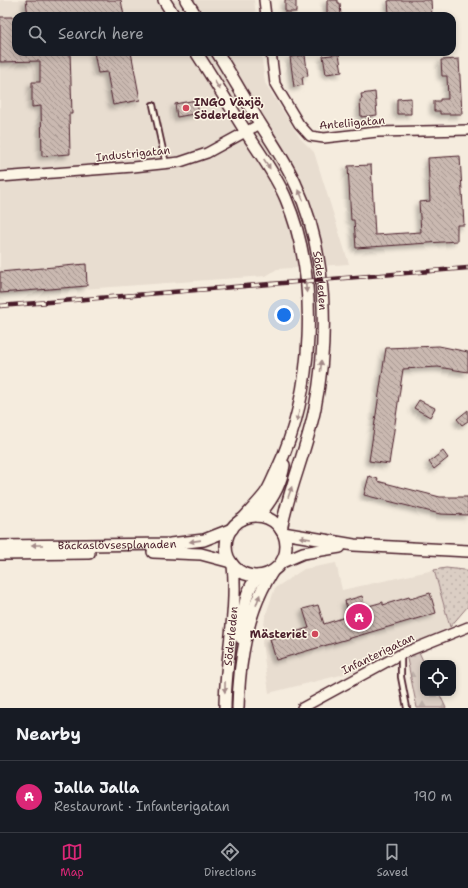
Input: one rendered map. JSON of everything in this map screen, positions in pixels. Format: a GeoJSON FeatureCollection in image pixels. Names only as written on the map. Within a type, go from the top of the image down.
{"type":"FeatureCollection","features":[{"type":"Feature","properties":{"kind":"street"},"geometry":{"type":"LineString","coordinates":[[164,0],[172,12]]}},
{"type":"Feature","properties":{"kind":"street"},"geometry":{"type":"LineString","coordinates":[[186,0],[194,12]]}},
{"type":"Feature","properties":{"kind":"street"},"geometry":{"type":"LineString","coordinates":[[264,0],[266,12]]}},
{"type":"Feature","properties":{"kind":"street","name":"Söderleden"},"geometry":{"type":"LineString","coordinates":[[199,56],[270,169],[286,199],[298,235],[303,265],[308,309],[306,364],[301,402],[287,450],[279,487],[266,508],[258,516]]}},
{"type":"Feature","properties":{"kind":"street","name":"Söderleden"},"geometry":{"type":"LineString","coordinates":[[219,56],[296,184],[308,214],[315,244],[323,315],[321,369],[308,438],[287,499],[282,532],[286,545],[282,562],[272,572],[262,588],[252,618],[239,689]]}},
{"type":"Feature","properties":{"kind":"street","name":"Anteliigatan"},"geometry":{"type":"LineString","coordinates":[[272,56],[275,84],[299,124],[310,136],[324,138],[384,132],[468,130]]}},
{"type":"Feature","properties":{"kind":"street","name":"Industrigatan"},"geometry":{"type":"LineString","coordinates":[[0,177],[166,164],[196,157],[260,124]]}},
{"type":"Feature","properties":{"kind":"street","name":"Söderleden"},"geometry":{"type":"LineString","coordinates":[[225,708],[225,680],[235,608],[235,585],[232,564],[228,556],[227,542],[232,529],[265,494],[287,450]]}},
{"type":"Feature","properties":{"kind":"street"},"geometry":{"type":"LineString","coordinates":[[243,519],[258,516],[271,520],[282,532],[354,545],[468,551]]}},
{"type":"Feature","properties":{"kind":"street","name":"Bäckaslövsesplanaden"},"geometry":{"type":"LineString","coordinates":[[0,546],[170,544],[204,540],[232,529]]}},
{"type":"Feature","properties":{"kind":"street"},"geometry":{"type":"LineString","coordinates":[[282,562],[314,550],[354,545]]}},
{"type":"Feature","properties":{"kind":"street","name":"Bäckaslövsesplanaden"},"geometry":{"type":"LineString","coordinates":[[0,554],[164,552],[201,554],[232,564]]}},
{"type":"Feature","properties":{"kind":"street"},"geometry":{"type":"LineString","coordinates":[[232,564],[248,575],[259,576]]}},
{"type":"Feature","properties":{"kind":"street","name":"Söderleden"},"geometry":{"type":"LineString","coordinates":[[238,707],[242,622],[246,602],[252,584],[259,576],[272,572]]}},
{"type":"Feature","properties":{"kind":"street","name":"Infanterigatan"},"geometry":{"type":"LineString","coordinates":[[302,708],[400,654],[468,627]]}},
{"type":"Feature","properties":{"kind":"street"},"geometry":{"type":"LineString","coordinates":[[221,708],[238,707]]}},
{"type":"Feature","properties":{"kind":"lane"},"geometry":{"type":"LineString","coordinates":[[153,105],[166,164]]}},
{"type":"Feature","properties":{"kind":"lane"},"geometry":{"type":"LineString","coordinates":[[400,654],[401,677],[407,708]]}},
{"type":"Feature","properties":{"kind":"shaded area"},"geometry":{"type":"Polygon","coordinates":[[[0,0],[254,0],[256,12],[12,12],[12,56],[262,56],[265,83],[300,138],[314,152],[349,264],[277,269],[266,276],[0,295],[0,0]]]}},
{"type":"Feature","properties":{"kind":"shaded area"},"geometry":{"type":"Polygon","coordinates":[[[336,563],[342,590],[434,570],[450,627],[349,673],[269,693],[262,643],[265,617],[275,588],[304,569],[336,563]]]}},
{"type":"Feature","properties":{"kind":"green space"},"geometry":{"type":"Polygon","coordinates":[[[446,568],[464,570],[468,573],[468,606],[450,627],[434,570],[446,568]]]}},
{"type":"Feature","properties":{"kind":"green space"},"geometry":{"type":"Polygon","coordinates":[[[419,652],[423,660],[420,660],[420,696],[440,696],[446,708],[417,708],[406,654],[419,652]]]}},
{"type":"Feature","properties":{"kind":"building"},"geometry":{"type":"Polygon","coordinates":[[[26,0],[121,0],[123,12],[28,12],[26,0]]]}},
{"type":"Feature","properties":{"kind":"building"},"geometry":{"type":"Polygon","coordinates":[[[285,0],[296,0],[296,12],[285,12],[285,0]]]}},
{"type":"Feature","properties":{"kind":"building"},"geometry":{"type":"Polygon","coordinates":[[[327,0],[338,0],[338,3],[340,3],[341,12],[327,12],[327,0]]]}},
{"type":"Feature","properties":{"kind":"building"},"geometry":{"type":"Polygon","coordinates":[[[431,0],[432,12],[389,12],[388,1],[431,0]]]}},
{"type":"Feature","properties":{"kind":"building"},"geometry":{"type":"Polygon","coordinates":[[[0,17],[12,17],[12,56],[70,56],[72,114],[69,114],[70,154],[42,156],[41,106],[32,107],[32,82],[40,82],[40,61],[0,62],[0,17]]]}},
{"type":"Feature","properties":{"kind":"building"},"geometry":{"type":"Polygon","coordinates":[[[95,56],[132,56],[140,100],[113,105],[107,72],[98,73],[95,56]]]}},
{"type":"Feature","properties":{"kind":"building"},"geometry":{"type":"Polygon","coordinates":[[[305,56],[308,76],[302,77],[303,85],[294,87],[290,57],[305,56]]]}},
{"type":"Feature","properties":{"kind":"building"},"geometry":{"type":"Polygon","coordinates":[[[323,56],[339,56],[342,72],[326,74],[323,56]]]}},
{"type":"Feature","properties":{"kind":"building"},"geometry":{"type":"Polygon","coordinates":[[[459,59],[462,114],[440,114],[440,111],[434,111],[434,101],[448,99],[447,76],[442,76],[441,60],[459,59]]]}},
{"type":"Feature","properties":{"kind":"building"},"geometry":{"type":"Polygon","coordinates":[[[375,92],[377,115],[361,117],[361,94],[375,92]]]}},
{"type":"Feature","properties":{"kind":"building"},"geometry":{"type":"Polygon","coordinates":[[[411,98],[411,114],[397,114],[397,99],[411,98]]]}},
{"type":"Feature","properties":{"kind":"building"},"geometry":{"type":"Polygon","coordinates":[[[196,100],[199,113],[177,117],[175,104],[196,100]]]}},
{"type":"Feature","properties":{"kind":"building"},"geometry":{"type":"Polygon","coordinates":[[[460,156],[464,225],[457,225],[457,241],[356,248],[354,220],[351,220],[348,166],[371,165],[375,235],[421,232],[419,202],[430,201],[428,158],[460,156]]]}},
{"type":"Feature","properties":{"kind":"building"},"geometry":{"type":"Polygon","coordinates":[[[86,264],[87,286],[0,293],[0,272],[86,264]]]}},
{"type":"Feature","properties":{"kind":"building"},"geometry":{"type":"Polygon","coordinates":[[[439,346],[468,352],[468,372],[438,367],[403,369],[389,464],[369,461],[386,348],[439,346]]]}},
{"type":"Feature","properties":{"kind":"building"},"geometry":{"type":"Polygon","coordinates":[[[419,400],[435,408],[430,417],[414,408],[419,400]]]}},
{"type":"Feature","properties":{"kind":"building"},"geometry":{"type":"Polygon","coordinates":[[[468,410],[468,421],[462,425],[457,419],[468,410]]]}},
{"type":"Feature","properties":{"kind":"building"},"geometry":{"type":"Polygon","coordinates":[[[443,451],[448,458],[434,469],[429,462],[443,451]]]}},
{"type":"Feature","properties":{"kind":"building"},"geometry":{"type":"Polygon","coordinates":[[[369,476],[378,479],[377,481],[440,497],[468,497],[468,515],[440,514],[364,495],[369,476]]]}},
{"type":"Feature","properties":{"kind":"building"},"geometry":{"type":"Polygon","coordinates":[[[430,593],[436,613],[276,660],[270,639],[309,628],[303,609],[318,605],[324,624],[349,616],[345,601],[362,596],[365,607],[383,602],[383,605],[409,597],[410,599],[430,593]]]}},
{"type":"Feature","properties":{"kind":"railway"},"geometry":{"type":"LineString","coordinates":[[0,306],[468,268]]}},
{"type":"Feature","properties":{"kind":"place","name":"INGO Växjö, Söderleden"},"geometry":{"type":"Point","coordinates":[186,108]}},
{"type":"Feature","properties":{"kind":"place","name":"Jalla Jalla"},"geometry":{"type":"Point","coordinates":[359,617]}},
{"type":"Feature","properties":{"kind":"place","name":"Mästeriet"},"geometry":{"type":"Point","coordinates":[315,634]}}]}
